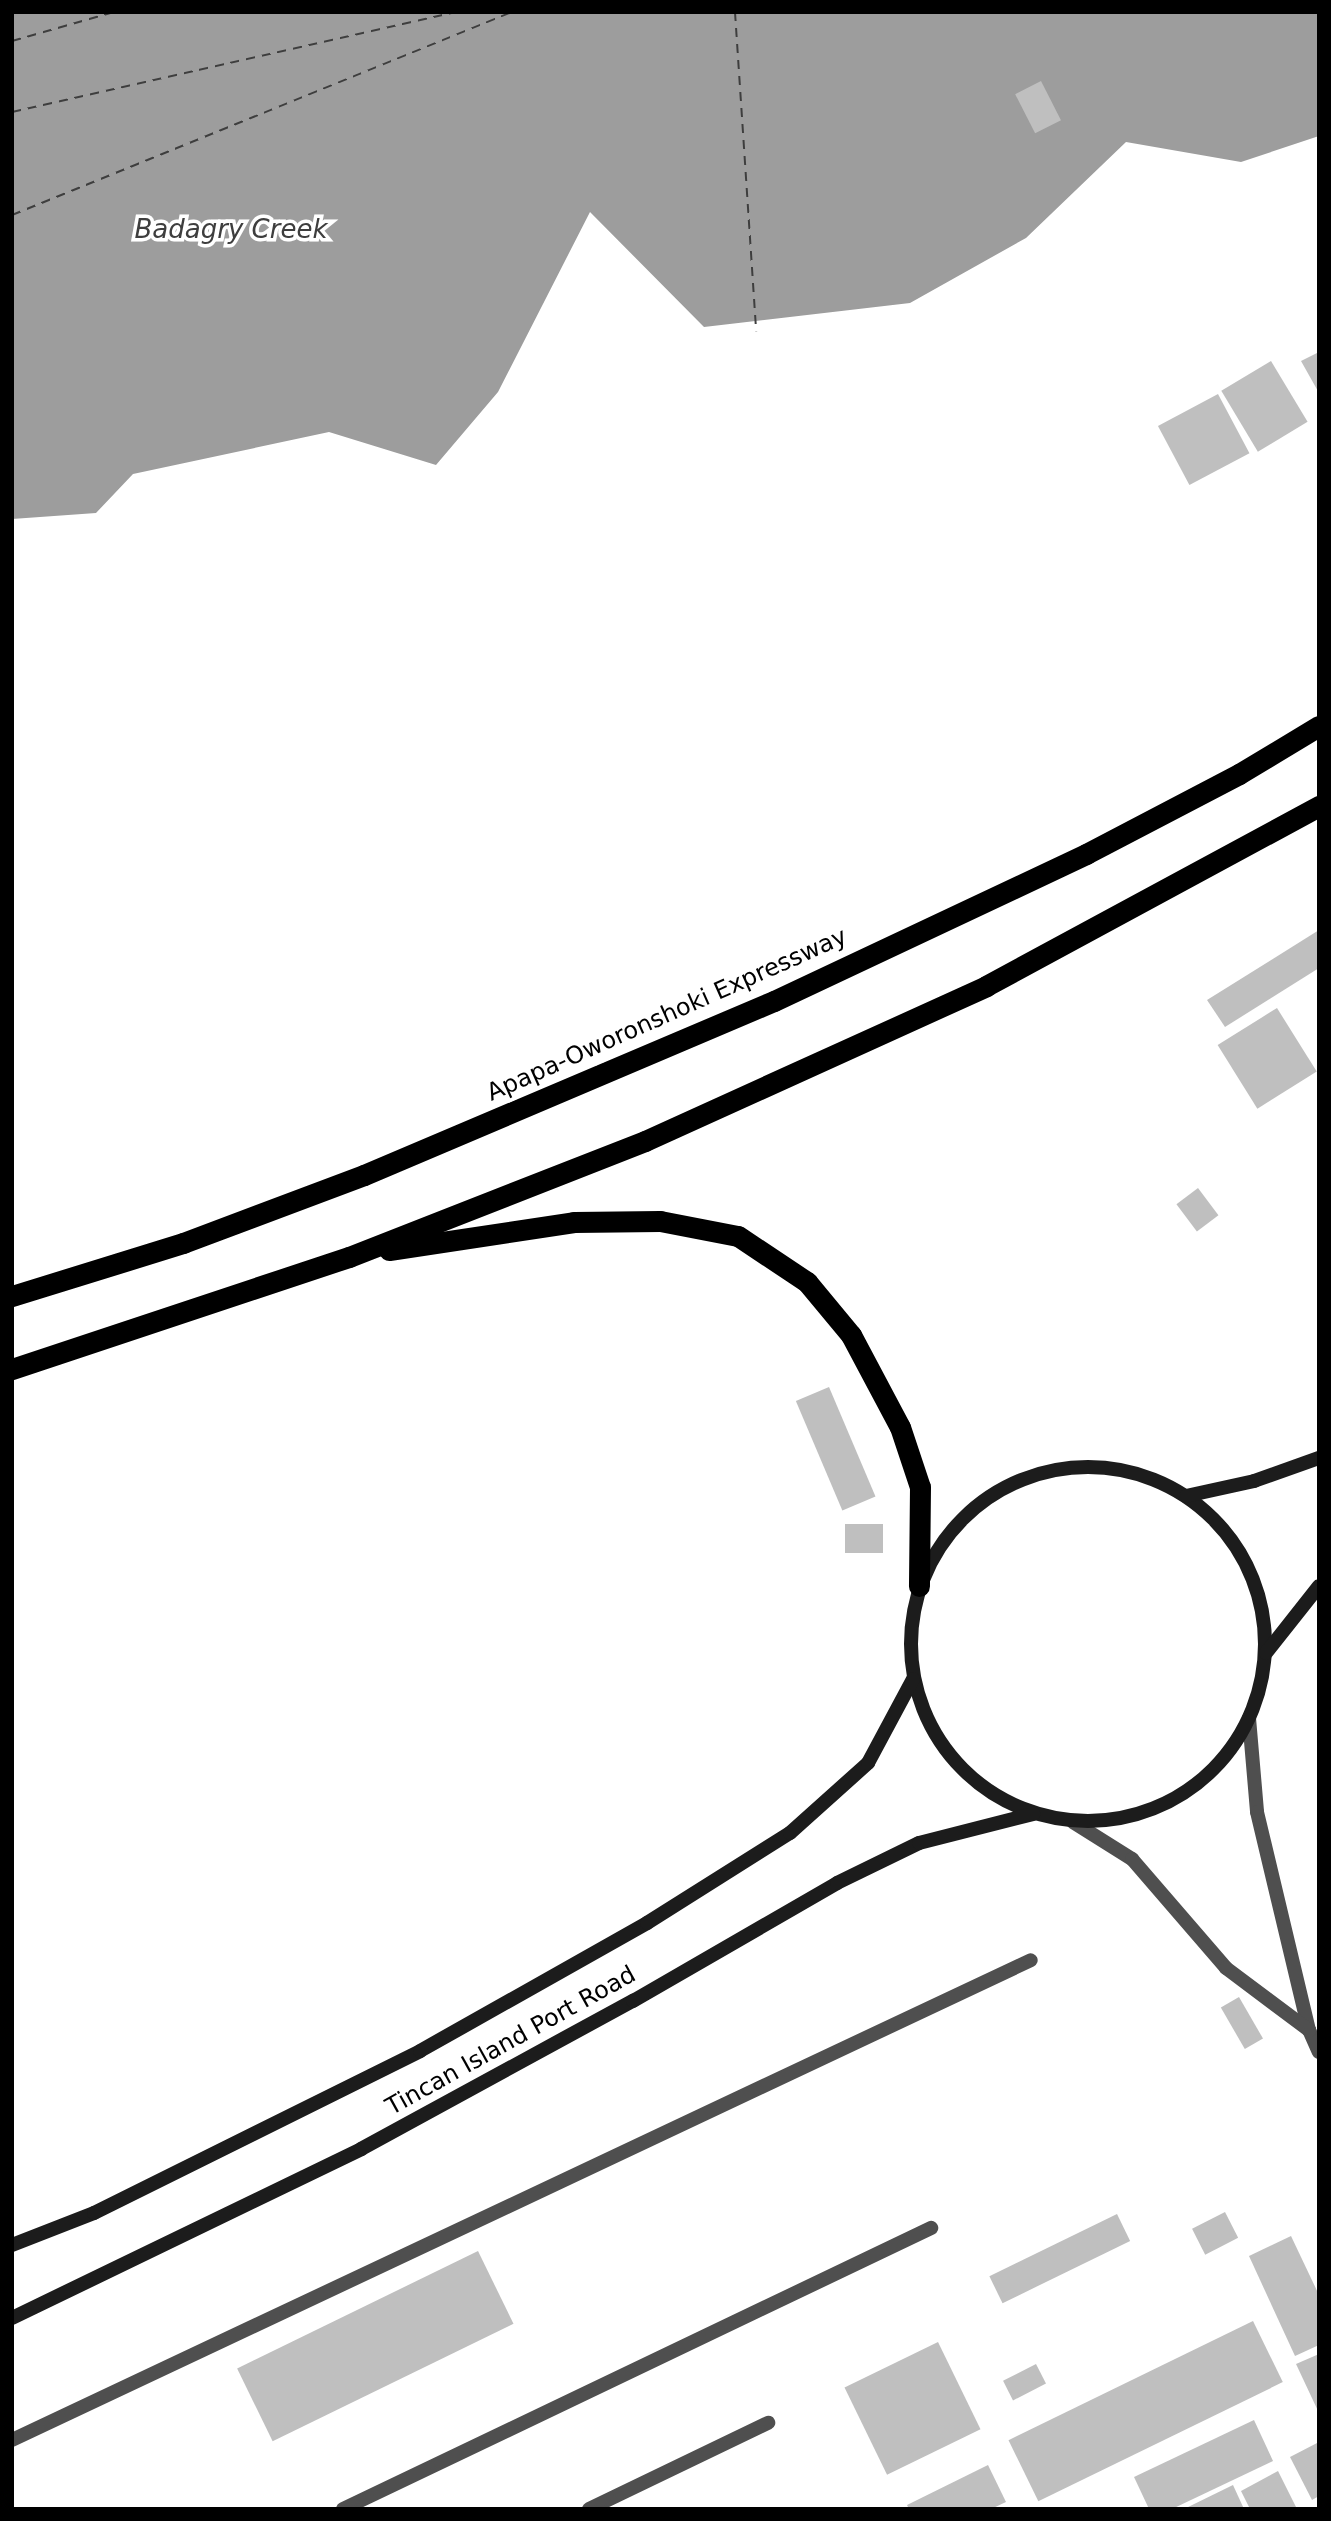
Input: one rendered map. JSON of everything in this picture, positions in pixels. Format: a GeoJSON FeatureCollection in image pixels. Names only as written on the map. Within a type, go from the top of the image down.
{"type":"FeatureCollection","features":[{"type":"Feature","properties":{"kind":"highway","name":"Apapa-Oworonshoki Expressway"},"geometry":{"type":"LineString","coordinates":[[12,1296],[183,1243],[363,1175],[774,1001],[1086,854],[1239,774],[1319,726]]}},
{"type":"Feature","properties":{"kind":"highway"},"geometry":{"type":"LineString","coordinates":[[12,1369],[349,1256],[645,1141],[986,986],[1319,806]]}},
{"type":"Feature","properties":{"kind":"highway"},"geometry":{"type":"LineString","coordinates":[[349,1256],[574,1222],[660,1220],[738,1236],[807,1282],[851,1335],[900,1427],[920,1487],[919,1586]]}},
{"type":"Feature","properties":{"kind":"street"},"geometry":{"type":"LineString","coordinates":[[1186,1496],[1254,1480],[1319,1458]]}},
{"type":"Feature","properties":{"kind":"street"},"geometry":{"type":"LineString","coordinates":[[1100,1467],[1133,1472],[1186,1496],[1231,1537],[1247,1564],[1258,1593],[1266,1653],[1249,1718],[1214,1769],[1190,1789],[1134,1815],[1073,1822],[1033,1814],[977,1784],[954,1762],[935,1738],[913,1679],[909,1648],[919,1586],[953,1529],[976,1506],[1034,1475],[1100,1467]]}},
{"type":"Feature","properties":{"kind":"street"},"geometry":{"type":"LineString","coordinates":[[1266,1653],[1319,1586]]}},
{"type":"Feature","properties":{"kind":"street","name":"Tincan Island Port Road"},"geometry":{"type":"LineString","coordinates":[[12,2245],[94,2213],[420,2051],[647,1923],[790,1833],[868,1763],[913,1679]]}},
{"type":"Feature","properties":{"kind":"street","name":"Tincan Island Port Road"},"geometry":{"type":"LineString","coordinates":[[12,2318],[360,2149],[633,2001],[837,1883],[919,1843],[1033,1814]]}},
{"type":"Feature","properties":{"kind":"lane"},"geometry":{"type":"LineString","coordinates":[[1249,1718],[1257,1812],[1310,2030],[1319,2052]]}},
{"type":"Feature","properties":{"kind":"lane"},"geometry":{"type":"LineString","coordinates":[[1073,1822],[1132,1859],[1226,1968],[1310,2030]]}},
{"type":"Feature","properties":{"kind":"lane"},"geometry":{"type":"LineString","coordinates":[[12,2440],[1031,1960]]}},
{"type":"Feature","properties":{"kind":"lane"},"geometry":{"type":"LineString","coordinates":[[342,2509],[931,2228]]}},
{"type":"Feature","properties":{"kind":"lane"},"geometry":{"type":"LineString","coordinates":[[589,2509],[768,2423]]}},
{"type":"Feature","properties":{"kind":"water","name":"Badagry Creek"},"geometry":{"type":"Polygon","coordinates":[[[12,12],[1319,12],[1319,136],[1241,162],[1126,142],[1026,238],[910,303],[704,327],[590,212],[498,392],[436,465],[329,432],[133,474],[96,513],[12,519],[12,12]]]}},
{"type":"Feature","properties":{"kind":"building"},"geometry":{"type":"Polygon","coordinates":[[[1041,81],[1061,120],[1035,133],[1015,94],[1041,81]]]}},
{"type":"Feature","properties":{"kind":"building"},"geometry":{"type":"Polygon","coordinates":[[[1319,352],[1319,393],[1301,361],[1319,352]]]}},
{"type":"Feature","properties":{"kind":"building"},"geometry":{"type":"Polygon","coordinates":[[[1271,361],[1308,422],[1258,452],[1221,391],[1271,361]]]}},
{"type":"Feature","properties":{"kind":"building"},"geometry":{"type":"Polygon","coordinates":[[[1218,394],[1249,453],[1189,485],[1158,426],[1218,394]]]}},
{"type":"Feature","properties":{"kind":"building"},"geometry":{"type":"Polygon","coordinates":[[[1319,930],[1319,968],[1225,1027],[1207,1000],[1319,930]]]}},
{"type":"Feature","properties":{"kind":"building"},"geometry":{"type":"Polygon","coordinates":[[[1277,1008],[1317,1072],[1257,1109],[1218,1045],[1277,1008]]]}},
{"type":"Feature","properties":{"kind":"building"},"geometry":{"type":"Polygon","coordinates":[[[1198,1188],[1218,1215],[1197,1231],[1176,1204],[1198,1188]]]}},
{"type":"Feature","properties":{"kind":"building"},"geometry":{"type":"Polygon","coordinates":[[[829,1387],[875,1497],[842,1511],[796,1401],[829,1387]]]}},
{"type":"Feature","properties":{"kind":"building"},"geometry":{"type":"Polygon","coordinates":[[[845,1524],[883,1524],[883,1553],[845,1553],[845,1524]]]}},
{"type":"Feature","properties":{"kind":"building"},"geometry":{"type":"Polygon","coordinates":[[[1239,1997],[1263,2039],[1245,2049],[1221,2008],[1239,1997]]]}},
{"type":"Feature","properties":{"kind":"building"},"geometry":{"type":"Polygon","coordinates":[[[1225,2212],[1238,2238],[1205,2255],[1192,2229],[1225,2212]]]}},
{"type":"Feature","properties":{"kind":"building"},"geometry":{"type":"Polygon","coordinates":[[[1117,2214],[1130,2241],[1003,2303],[989,2276],[1117,2214]]]}},
{"type":"Feature","properties":{"kind":"building"},"geometry":{"type":"Polygon","coordinates":[[[1291,2236],[1319,2295],[1319,2345],[1295,2356],[1249,2256],[1291,2236]]]}},
{"type":"Feature","properties":{"kind":"building"},"geometry":{"type":"Polygon","coordinates":[[[478,2251],[514,2324],[273,2441],[237,2368],[478,2251]]]}},
{"type":"Feature","properties":{"kind":"building"},"geometry":{"type":"Polygon","coordinates":[[[1253,2321],[1283,2382],[1038,2501],[1009,2440],[1253,2321]]]}},
{"type":"Feature","properties":{"kind":"building"},"geometry":{"type":"Polygon","coordinates":[[[938,2342],[981,2429],[887,2475],[845,2388],[938,2342]]]}},
{"type":"Feature","properties":{"kind":"building"},"geometry":{"type":"Polygon","coordinates":[[[1319,2354],[1319,2413],[1296,2364],[1319,2354]]]}},
{"type":"Feature","properties":{"kind":"building"},"geometry":{"type":"Polygon","coordinates":[[[1036,2364],[1046,2384],[1013,2400],[1003,2381],[1036,2364]]]}},
{"type":"Feature","properties":{"kind":"building"},"geometry":{"type":"Polygon","coordinates":[[[1254,2420],[1273,2461],[1172,2509],[1149,2509],[1134,2477],[1254,2420]]]}},
{"type":"Feature","properties":{"kind":"building"},"geometry":{"type":"Polygon","coordinates":[[[1319,2442],[1319,2496],[1312,2500],[1290,2457],[1319,2442]]]}},
{"type":"Feature","properties":{"kind":"building"},"geometry":{"type":"Polygon","coordinates":[[[988,2465],[1006,2502],[991,2509],[909,2509],[907,2505],[988,2465]]]}},
{"type":"Feature","properties":{"kind":"building"},"geometry":{"type":"Polygon","coordinates":[[[1278,2471],[1297,2509],[1250,2509],[1241,2491],[1278,2471]]]}},
{"type":"Feature","properties":{"kind":"building"},"geometry":{"type":"Polygon","coordinates":[[[1233,2485],[1244,2509],[1184,2509],[1233,2485]]]}},
{"type":"Feature","properties":{"kind":"ferry route"},"geometry":{"type":"LineString","coordinates":[[12,41],[114,12]]}},
{"type":"Feature","properties":{"kind":"ferry route"},"geometry":{"type":"LineString","coordinates":[[12,112],[456,12]]}},
{"type":"Feature","properties":{"kind":"ferry route"},"geometry":{"type":"LineString","coordinates":[[12,215],[512,12]]}},
{"type":"Feature","properties":{"kind":"ferry route"},"geometry":{"type":"LineString","coordinates":[[735,12],[756,331]]}}]}
